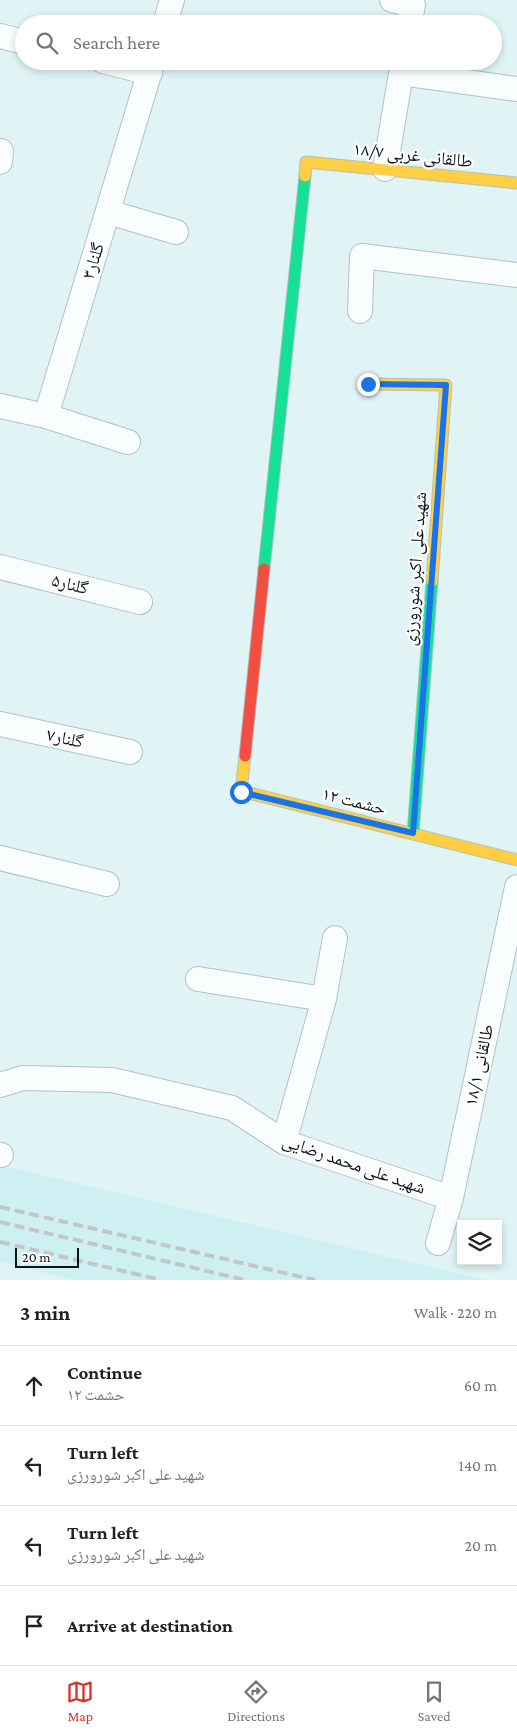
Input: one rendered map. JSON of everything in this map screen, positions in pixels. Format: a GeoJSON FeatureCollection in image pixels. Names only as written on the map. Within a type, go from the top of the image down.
{"type":"FeatureCollection","features":[{"type":"Feature","properties":{"kind":"street"},"geometry":{"type":"LineString","coordinates":[[168,15],[172,0]]}},
{"type":"Feature","properties":{"kind":"street"},"geometry":{"type":"LineString","coordinates":[[392,0],[413,5],[411,15]]}},
{"type":"Feature","properties":{"kind":"street"},"geometry":{"type":"LineString","coordinates":[[0,36],[15,40]]}},
{"type":"Feature","properties":{"kind":"street","name":"گلنار۳"},"geometry":{"type":"LineString","coordinates":[[46,416],[151,70]]}},
{"type":"Feature","properties":{"kind":"street"},"geometry":{"type":"LineString","coordinates":[[385,169],[402,70]]}},
{"type":"Feature","properties":{"kind":"street"},"geometry":{"type":"LineString","coordinates":[[418,70],[517,89]]}},
{"type":"Feature","properties":{"kind":"street","name":"طالقانی غربی ۱۸/۷"},"geometry":{"type":"LineString","coordinates":[[241,792],[306,162],[517,183]]}},
{"type":"Feature","properties":{"kind":"street"},"geometry":{"type":"LineString","coordinates":[[108,212],[176,232]]}},
{"type":"Feature","properties":{"kind":"street"},"geometry":{"type":"LineString","coordinates":[[360,311],[362,256],[517,275]]}},
{"type":"Feature","properties":{"kind":"street","name":"شهید علی اکبر شورورزی"},"geometry":{"type":"LineString","coordinates":[[368,384],[446,385],[413,833]]}},
{"type":"Feature","properties":{"kind":"street"},"geometry":{"type":"LineString","coordinates":[[0,406],[46,416],[128,442]]}},
{"type":"Feature","properties":{"kind":"street","name":"گلنار۵"},"geometry":{"type":"LineString","coordinates":[[0,567],[140,602]]}},
{"type":"Feature","properties":{"kind":"street","name":"گلنار۷"},"geometry":{"type":"LineString","coordinates":[[0,724],[130,752]]}},
{"type":"Feature","properties":{"kind":"street","name":"حشمت ۱۲"},"geometry":{"type":"LineString","coordinates":[[241,792],[517,860]]}},
{"type":"Feature","properties":{"kind":"street"},"geometry":{"type":"LineString","coordinates":[[0,858],[106,884]]}},
{"type":"Feature","properties":{"kind":"street","name":"طالقانی ۱۸/۱"},"geometry":{"type":"LineString","coordinates":[[438,1243],[451,1198],[517,887]]}},
{"type":"Feature","properties":{"kind":"street"},"geometry":{"type":"LineString","coordinates":[[284,1142],[324,999],[335,938]]}},
{"type":"Feature","properties":{"kind":"street"},"geometry":{"type":"LineString","coordinates":[[198,979],[324,999]]}},
{"type":"Feature","properties":{"kind":"street","name":"شهید علی محمد رضایی"},"geometry":{"type":"LineString","coordinates":[[0,1084],[23,1078],[112,1080],[232,1108],[284,1142],[451,1198]]}},
{"type":"Feature","properties":{"kind":"shaded area"},"geometry":{"type":"Polygon","coordinates":[[[0,1165],[486,1280],[74,1280],[0,1262],[0,1165]]]}},
{"type":"Feature","properties":{"kind":"railway"},"geometry":{"type":"LineString","coordinates":[[0,1207],[315,1280]]}},
{"type":"Feature","properties":{"kind":"railway"},"geometry":{"type":"LineString","coordinates":[[0,1222],[245,1280]]}},
{"type":"Feature","properties":{"kind":"railway"},"geometry":{"type":"LineString","coordinates":[[0,1242],[161,1280]]}},
{"type":"Feature","properties":{"kind":"traffic: fast"},"geometry":{"type":"LineString","coordinates":[[264,569],[305,176]]}},
{"type":"Feature","properties":{"kind":"traffic: fast"},"geometry":{"type":"LineString","coordinates":[[413,833],[432,581]]}},
{"type":"Feature","properties":{"kind":"traffic: slow"},"geometry":{"type":"LineString","coordinates":[[305,176],[306,162],[517,183]]}},
{"type":"Feature","properties":{"kind":"traffic: slow"},"geometry":{"type":"LineString","coordinates":[[369,384],[446,385],[432,581]]}},
{"type":"Feature","properties":{"kind":"traffic: slow"},"geometry":{"type":"LineString","coordinates":[[245,756],[241,791],[517,860]]}},
{"type":"Feature","properties":{"kind":"traffic: jam"},"geometry":{"type":"LineString","coordinates":[[245,756],[264,569]]}},
{"type":"Feature","properties":{"kind":"route"},"geometry":{"type":"LineString","coordinates":[[241,792],[413,833],[446,385],[368,384]]}}]}
